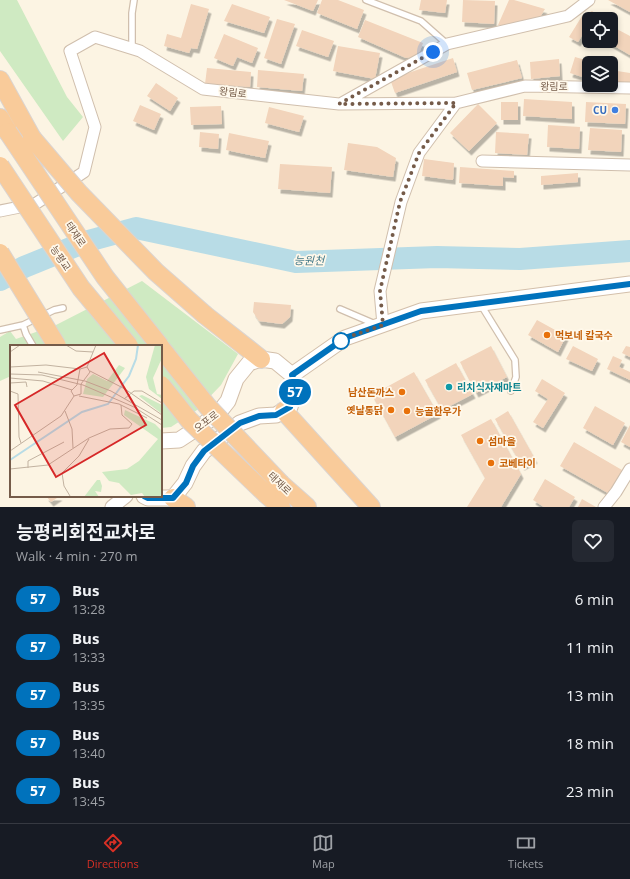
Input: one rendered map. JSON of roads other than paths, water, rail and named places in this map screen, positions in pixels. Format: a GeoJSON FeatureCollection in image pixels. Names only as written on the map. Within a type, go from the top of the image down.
{"type":"FeatureCollection","features":[{"type":"Feature","properties":{"kind":"highway"},"geometry":{"type":"LineString","coordinates":[[0,80],[32,138],[79,193],[156,272],[205,315],[260,359]]}},
{"type":"Feature","properties":{"kind":"highway","name":"태재로"},"geometry":{"type":"LineString","coordinates":[[4,125],[105,277],[158,345]]}},
{"type":"Feature","properties":{"kind":"highway","name":"능평교"},"geometry":{"type":"LineString","coordinates":[[0,166],[81,288],[127,345]]}},
{"type":"Feature","properties":{"kind":"highway"},"geometry":{"type":"LineString","coordinates":[[0,253],[56,345]]}},
{"type":"Feature","properties":{"kind":"highway","name":"태재로"},"geometry":{"type":"LineString","coordinates":[[162,350],[274,490],[281,507]]}},
{"type":"Feature","properties":{"kind":"highway"},"geometry":{"type":"LineString","coordinates":[[162,386],[189,420],[274,490]]}},
{"type":"Feature","properties":{"kind":"highway"},"geometry":{"type":"LineString","coordinates":[[284,411],[371,507]]}},
{"type":"Feature","properties":{"kind":"highway","name":"태재로"},"geometry":{"type":"LineString","coordinates":[[274,490],[307,507]]}},
{"type":"Feature","properties":{"kind":"main road"},"geometry":{"type":"LineString","coordinates":[[292,375],[345,338],[421,311],[630,284]]}},
{"type":"Feature","properties":{"kind":"main road"},"geometry":{"type":"LineString","coordinates":[[146,497],[179,503],[193,466],[204,451],[240,423],[259,416],[276,415],[290,407],[296,388],[292,375],[275,361],[260,359]]}},
{"type":"Feature","properties":{"kind":"main road","name":"오포로"},"geometry":{"type":"LineString","coordinates":[[162,441],[179,440],[217,415],[228,401],[236,379],[249,363],[260,359]]}},
{"type":"Feature","properties":{"kind":"street"},"geometry":{"type":"LineString","coordinates":[[339,104],[447,44],[568,16],[589,0]]}},
{"type":"Feature","properties":{"kind":"street","name":"왕림로"},"geometry":{"type":"LineString","coordinates":[[0,211],[35,204],[84,172],[95,127],[70,51],[95,37],[140,51],[203,88],[339,104],[456,103],[525,86],[630,88]]}},
{"type":"Feature","properties":{"kind":"street"},"geometry":{"type":"LineString","coordinates":[[381,325],[380,291],[400,202],[419,153],[456,103]]}},
{"type":"Feature","properties":{"kind":"street"},"geometry":{"type":"LineString","coordinates":[[482,161],[630,165]]}},
{"type":"Feature","properties":{"kind":"street"},"geometry":{"type":"LineString","coordinates":[[604,507],[616,492],[630,469]]}},
{"type":"Feature","properties":{"kind":"street"},"geometry":{"type":"LineString","coordinates":[[113,502],[124,497]]}},
{"type":"Feature","properties":{"kind":"lane"},"geometry":{"type":"LineString","coordinates":[[132,48],[132,13],[134,0]]}},
{"type":"Feature","properties":{"kind":"lane"},"geometry":{"type":"LineString","coordinates":[[366,0],[421,21],[447,44]]}},
{"type":"Feature","properties":{"kind":"lane"},"geometry":{"type":"LineString","coordinates":[[480,303],[515,360],[516,377],[511,391]]}},
{"type":"Feature","properties":{"kind":"lane"},"geometry":{"type":"LineString","coordinates":[[0,330],[23,325],[54,310],[63,308]]}},
{"type":"Feature","properties":{"kind":"lane"},"geometry":{"type":"LineString","coordinates":[[340,309],[381,325]]}},
{"type":"Feature","properties":{"kind":"lane"},"geometry":{"type":"LineString","coordinates":[[23,325],[32,345]]}},
{"type":"Feature","properties":{"kind":"waterway","name":"능원천"},"geometry":{"type":"LineString","coordinates":[[0,280],[24,267],[88,241],[136,228],[296,262],[437,257],[520,259],[630,251]]}},
{"type":"Feature","properties":{"kind":"place","name":"CU"},"geometry":{"type":"Point","coordinates":[615,110]}},
{"type":"Feature","properties":{"kind":"place","name":"먹보네 칼국수"},"geometry":{"type":"Point","coordinates":[547,335]}},
{"type":"Feature","properties":{"kind":"place","name":"리치식자재마트"},"geometry":{"type":"Point","coordinates":[449,387]}},
{"type":"Feature","properties":{"kind":"place","name":"남산돈까스"},"geometry":{"type":"Point","coordinates":[402,392]}},
{"type":"Feature","properties":{"kind":"place","name":"옛날통닭"},"geometry":{"type":"Point","coordinates":[391,410]}},
{"type":"Feature","properties":{"kind":"place","name":"능골한우가"},"geometry":{"type":"Point","coordinates":[407,411]}},
{"type":"Feature","properties":{"kind":"place","name":"섬마을"},"geometry":{"type":"Point","coordinates":[480,441]}},
{"type":"Feature","properties":{"kind":"place","name":"코베타이"},"geometry":{"type":"Point","coordinates":[491,463]}}]}
